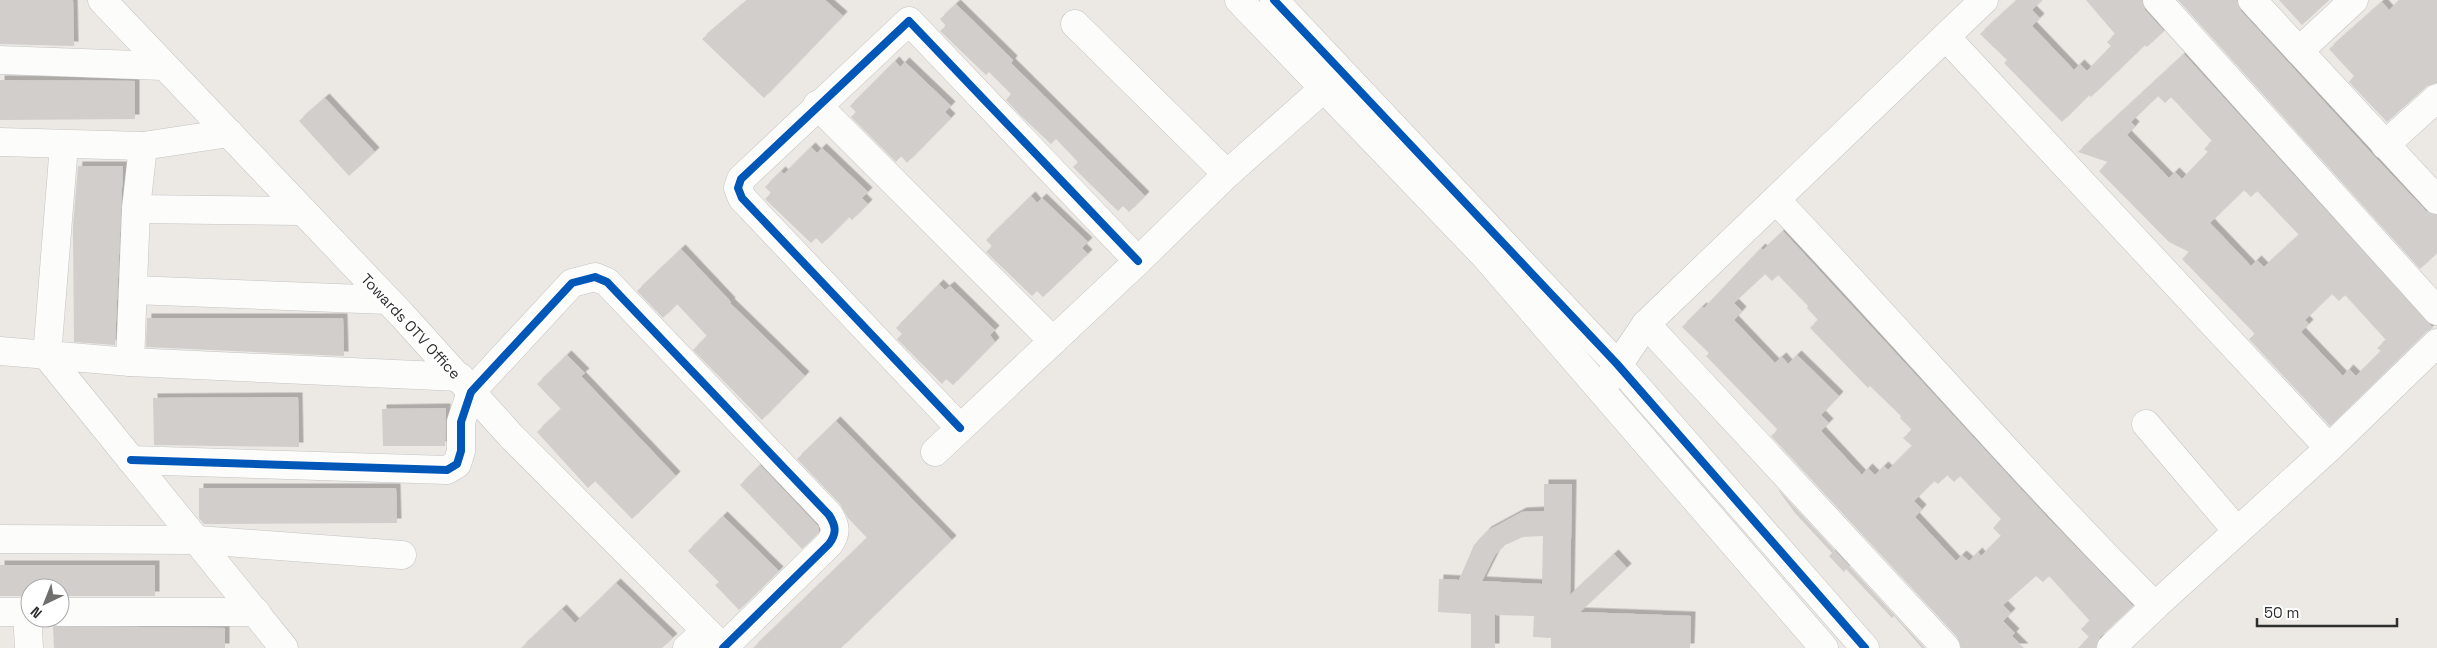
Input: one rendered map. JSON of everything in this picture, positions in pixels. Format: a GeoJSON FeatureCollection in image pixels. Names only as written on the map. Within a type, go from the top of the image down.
{"type":"FeatureCollection","features":[{"type":"Feature","properties":{"kind":"street","name":"Towards OTV Office"},"geometry":{"type":"LineString","coordinates":[[102,0],[387,300],[511,436],[710,644]]}},
{"type":"Feature","properties":{"kind":"street"},"geometry":{"type":"LineString","coordinates":[[1238,0],[1485,256],[1824,648]]}},
{"type":"Feature","properties":{"kind":"street"},"geometry":{"type":"LineString","coordinates":[[1274,0],[1618,364],[1865,648]]}},
{"type":"Feature","properties":{"kind":"street"},"geometry":{"type":"LineString","coordinates":[[1602,391],[1646,324],[1777,201],[1984,0]]}},
{"type":"Feature","properties":{"kind":"street"},"geometry":{"type":"LineString","coordinates":[[2157,0],[2437,311]]}},
{"type":"Feature","properties":{"kind":"street"},"geometry":{"type":"LineString","coordinates":[[2252,0],[2437,200]]}},
{"type":"Feature","properties":{"kind":"street"},"geometry":{"type":"LineString","coordinates":[[2299,51],[2354,0]]}},
{"type":"Feature","properties":{"kind":"street"},"geometry":{"type":"LineString","coordinates":[[960,428],[742,198],[738,188],[741,179],[817,106],[910,21],[1138,261]]}},
{"type":"Feature","properties":{"kind":"street"},"geometry":{"type":"LineString","coordinates":[[1076,24],[1227,174]]}},
{"type":"Feature","properties":{"kind":"street"},"geometry":{"type":"LineString","coordinates":[[1946,37],[2329,448]]}},
{"type":"Feature","properties":{"kind":"street"},"geometry":{"type":"LineString","coordinates":[[0,60],[163,66]]}},
{"type":"Feature","properties":{"kind":"street"},"geometry":{"type":"LineString","coordinates":[[935,452],[1138,261],[1227,174],[1323,89]]}},
{"type":"Feature","properties":{"kind":"street"},"geometry":{"type":"LineString","coordinates":[[2385,145],[2437,98]]}},
{"type":"Feature","properties":{"kind":"street"},"geometry":{"type":"LineString","coordinates":[[817,106],[1053,340]]}},
{"type":"Feature","properties":{"kind":"street"},"geometry":{"type":"LineString","coordinates":[[0,142],[143,146],[229,133]]}},
{"type":"Feature","properties":{"kind":"street"},"geometry":{"type":"LineString","coordinates":[[64,145],[47,356],[284,648]]}},
{"type":"Feature","properties":{"kind":"street"},"geometry":{"type":"LineString","coordinates":[[130,362],[136,209],[143,146]]}},
{"type":"Feature","properties":{"kind":"street"},"geometry":{"type":"LineString","coordinates":[[1777,201],[1859,287],[2087,538],[2155,606]]}},
{"type":"Feature","properties":{"kind":"street"},"geometry":{"type":"LineString","coordinates":[[136,209],[303,211]]}},
{"type":"Feature","properties":{"kind":"street"},"geometry":{"type":"LineString","coordinates":[[131,460],[448,470],[457,464],[461,451],[461,422],[465,384],[572,283],[595,277],[607,282],[829,514],[835,524],[835,535],[829,544],[710,644]]}},
{"type":"Feature","properties":{"kind":"street"},"geometry":{"type":"LineString","coordinates":[[133,290],[387,300]]}},
{"type":"Feature","properties":{"kind":"street"},"geometry":{"type":"LineString","coordinates":[[1646,324],[1946,648]]}},
{"type":"Feature","properties":{"kind":"street"},"geometry":{"type":"LineString","coordinates":[[2112,648],[2155,606],[2329,448],[2437,343]]}},
{"type":"Feature","properties":{"kind":"street"},"geometry":{"type":"LineString","coordinates":[[0,350],[47,356],[465,384]]}},
{"type":"Feature","properties":{"kind":"street"},"geometry":{"type":"LineString","coordinates":[[2146,424],[2237,531]]}},
{"type":"Feature","properties":{"kind":"street"},"geometry":{"type":"LineString","coordinates":[[0,540],[198,540],[402,555]]}},
{"type":"Feature","properties":{"kind":"street"},"geometry":{"type":"LineString","coordinates":[[0,612],[20,612]]}},
{"type":"Feature","properties":{"kind":"street"},"geometry":{"type":"LineString","coordinates":[[70,612],[256,612]]}},
{"type":"Feature","properties":{"kind":"street"},"geometry":{"type":"LineString","coordinates":[[28,628],[29,648]]}},
{"type":"Feature","properties":{"kind":"building"},"geometry":{"type":"Polygon","coordinates":[[[0,0],[73,0],[74,46],[0,44],[0,0]]]}},
{"type":"Feature","properties":{"kind":"building"},"geometry":{"type":"Polygon","coordinates":[[[748,0],[825,0],[843,16],[764,98],[702,39],[748,0]]]}},
{"type":"Feature","properties":{"kind":"building"},"geometry":{"type":"Polygon","coordinates":[[[2017,0],[2042,0],[2032,10],[2040,18],[2032,26],[2074,70],[2080,64],[2087,71],[2111,46],[2107,42],[2115,34],[2086,0],[2142,0],[2145,10],[2164,31],[2147,47],[2145,45],[2062,122],[2004,63],[2007,60],[1980,34],[2017,0]]]}},
{"type":"Feature","properties":{"kind":"building"},"geometry":{"type":"Polygon","coordinates":[[[2178,0],[2237,0],[2241,11],[2374,156],[2426,211],[2437,215],[2437,253],[2420,269],[2178,0]]]}},
{"type":"Feature","properties":{"kind":"building"},"geometry":{"type":"Polygon","coordinates":[[[2279,0],[2329,0],[2302,25],[2279,0]]]}},
{"type":"Feature","properties":{"kind":"building"},"geometry":{"type":"Polygon","coordinates":[[[2400,0],[2437,0],[2437,83],[2427,86],[2387,122],[2349,82],[2354,76],[2329,49],[2382,2],[2389,10],[2400,0]]]}},
{"type":"Feature","properties":{"kind":"building"},"geometry":{"type":"Polygon","coordinates":[[[956,4],[1013,60],[1011,63],[1145,196],[1129,212],[1123,206],[1118,211],[1073,167],[1078,162],[1056,139],[1051,144],[1006,100],[1011,94],[989,72],[986,75],[940,31],[946,26],[940,19],[956,4]]]}},
{"type":"Feature","properties":{"kind":"building"},"geometry":{"type":"Polygon","coordinates":[[[2184,54],[2433,328],[2426,332],[2330,426],[2249,339],[2255,334],[2182,259],[2189,252],[2169,242],[2099,171],[2108,162],[2078,152],[2184,54]],[[2158,96],[2131,122],[2135,126],[2127,135],[2169,178],[2175,172],[2182,179],[2208,152],[2204,149],[2212,141],[2171,97],[2165,103],[2158,96]],[[2244,190],[2210,223],[2251,266],[2257,260],[2264,267],[2299,235],[2257,191],[2251,197],[2244,190]],[[2332,294],[2305,320],[2309,324],[2301,332],[2343,376],[2349,369],[2356,376],[2381,351],[2377,348],[2386,340],[2345,295],[2339,301],[2332,294]]]}},
{"type":"Feature","properties":{"kind":"building"},"geometry":{"type":"Polygon","coordinates":[[[895,61],[900,67],[905,62],[951,106],[945,112],[951,118],[907,163],[901,156],[896,162],[851,117],[856,112],[850,106],[895,61]]]}},
{"type":"Feature","properties":{"kind":"building"},"geometry":{"type":"Polygon","coordinates":[[[0,80],[135,81],[135,119],[0,120],[0,80]]]}},
{"type":"Feature","properties":{"kind":"building"},"geometry":{"type":"Polygon","coordinates":[[[325,98],[375,152],[349,176],[299,121],[325,98]]]}},
{"type":"Feature","properties":{"kind":"building"},"geometry":{"type":"Polygon","coordinates":[[[811,147],[817,153],[822,148],[868,192],[862,198],[868,204],[852,220],[849,217],[822,244],[816,238],[811,243],[765,199],[771,193],[765,187],[781,171],[784,174],[811,147]]]}},
{"type":"Feature","properties":{"kind":"building"},"geometry":{"type":"Polygon","coordinates":[[[78,166],[123,166],[115,345],[74,342],[73,227],[78,166]]]}},
{"type":"Feature","properties":{"kind":"building"},"geometry":{"type":"Polygon","coordinates":[[[1031,196],[1037,203],[1042,198],[1088,242],[1082,248],[1088,254],[1043,297],[1037,291],[1032,296],[986,252],[992,246],[986,240],[1031,196]]]}},
{"type":"Feature","properties":{"kind":"building"},"geometry":{"type":"Polygon","coordinates":[[[1783,231],[2047,517],[2133,606],[2100,637],[2096,648],[2078,648],[2089,637],[2081,629],[2090,621],[2049,576],[2043,582],[2036,576],[2003,605],[2011,613],[2003,621],[2015,633],[2012,636],[2024,648],[1961,648],[1957,637],[1771,436],[1778,430],[1706,356],[1709,353],[1682,327],[1702,307],[1704,308],[1761,248],[1763,250],[1783,231]],[[1765,274],[1734,303],[1742,311],[1734,320],[1775,363],[1782,357],[1788,364],[1797,355],[1839,396],[1821,415],[1829,423],[1821,431],[1862,475],[1868,468],[1875,475],[1884,466],[1888,470],[1912,446],[1903,438],[1912,430],[1900,418],[1901,416],[1870,386],[1868,388],[1810,328],[1818,320],[1807,308],[1808,306],[1778,275],[1772,281],[1765,274]],[[1947,475],[1938,484],[1934,481],[1914,501],[1922,509],[1915,517],[1956,561],[1962,555],[1969,561],[1978,552],[1981,556],[2001,536],[1993,528],[2001,519],[1960,476],[1954,482],[1947,475]]]}},
{"type":"Feature","properties":{"kind":"building"},"geometry":{"type":"Polygon","coordinates":[[[681,249],[730,303],[805,376],[762,420],[693,350],[707,336],[677,304],[663,318],[637,291],[681,249]]]}},
{"type":"Feature","properties":{"kind":"building"},"geometry":{"type":"Polygon","coordinates":[[[939,284],[945,290],[950,286],[995,330],[990,335],[995,342],[953,385],[946,379],[942,384],[897,339],[902,334],[896,328],[939,284]]]}},
{"type":"Feature","properties":{"kind":"building"},"geometry":{"type":"Polygon","coordinates":[[[147,318],[343,318],[344,356],[146,347],[147,318]]]}},
{"type":"Feature","properties":{"kind":"building"},"geometry":{"type":"Polygon","coordinates":[[[567,355],[585,373],[581,376],[676,476],[632,519],[595,481],[588,488],[537,432],[561,409],[537,384],[567,355]]]}},
{"type":"Feature","properties":{"kind":"building"},"geometry":{"type":"Polygon","coordinates":[[[298,397],[299,447],[154,445],[153,398],[298,397]]]}},
{"type":"Feature","properties":{"kind":"building"},"geometry":{"type":"Polygon","coordinates":[[[446,408],[445,446],[383,446],[382,409],[446,408]]]}},
{"type":"Feature","properties":{"kind":"building"},"geometry":{"type":"Polygon","coordinates":[[[836,421],[952,540],[841,648],[753,648],[867,538],[848,518],[840,504],[797,459],[836,421]]]}},
{"type":"Feature","properties":{"kind":"building"},"geometry":{"type":"Polygon","coordinates":[[[760,465],[818,526],[817,534],[802,549],[740,485],[760,465]]]}},
{"type":"Feature","properties":{"kind":"building"},"geometry":{"type":"Polygon","coordinates":[[[1544,484],[1572,484],[1570,595],[1614,554],[1627,568],[1580,612],[1691,616],[1690,648],[1551,648],[1551,638],[1533,637],[1534,616],[1495,615],[1495,648],[1471,648],[1471,614],[1438,612],[1439,579],[1459,580],[1474,545],[1487,531],[1522,512],[1544,511],[1544,484]],[[1543,536],[1523,537],[1503,546],[1495,555],[1482,581],[1542,584],[1543,536]]]}},
{"type":"Feature","properties":{"kind":"building"},"geometry":{"type":"Polygon","coordinates":[[[199,488],[396,488],[397,523],[204,524],[199,518],[199,488]]]}},
{"type":"Feature","properties":{"kind":"building"},"geometry":{"type":"Polygon","coordinates":[[[1779,491],[1925,648],[1922,648],[1894,616],[1892,618],[1846,569],[1844,572],[1829,556],[1832,553],[1795,513],[1779,491]]]}},
{"type":"Feature","properties":{"kind":"building"},"geometry":{"type":"Polygon","coordinates":[[[723,516],[779,571],[739,610],[715,585],[719,582],[688,551],[723,516]]]}},
{"type":"Feature","properties":{"kind":"building"},"geometry":{"type":"Polygon","coordinates":[[[0,565],[155,565],[155,596],[70,596],[70,578],[20,578],[20,596],[0,596],[0,565]]]}},
{"type":"Feature","properties":{"kind":"building"},"geometry":{"type":"Polygon","coordinates":[[[616,583],[673,638],[662,648],[521,648],[562,609],[575,623],[616,583]]]}},
{"type":"Feature","properties":{"kind":"building"},"geometry":{"type":"Polygon","coordinates":[[[70,626],[225,628],[225,648],[54,648],[53,628],[70,628],[70,626]]]}},
{"type":"Feature","properties":{"kind":"cycle path"},"geometry":{"type":"LineString","coordinates":[[1274,0],[1617,364],[1865,648]]}},
{"type":"Feature","properties":{"kind":"cycle path"},"geometry":{"type":"LineString","coordinates":[[960,428],[742,198],[738,188],[741,179],[909,21],[1138,261]]}},
{"type":"Feature","properties":{"kind":"cycle path"},"geometry":{"type":"LineString","coordinates":[[131,460],[447,470],[457,464],[461,451],[461,422],[471,392],[572,283],[595,277],[607,282],[829,515],[833,523],[835,530],[829,544],[723,648]]}}]}
